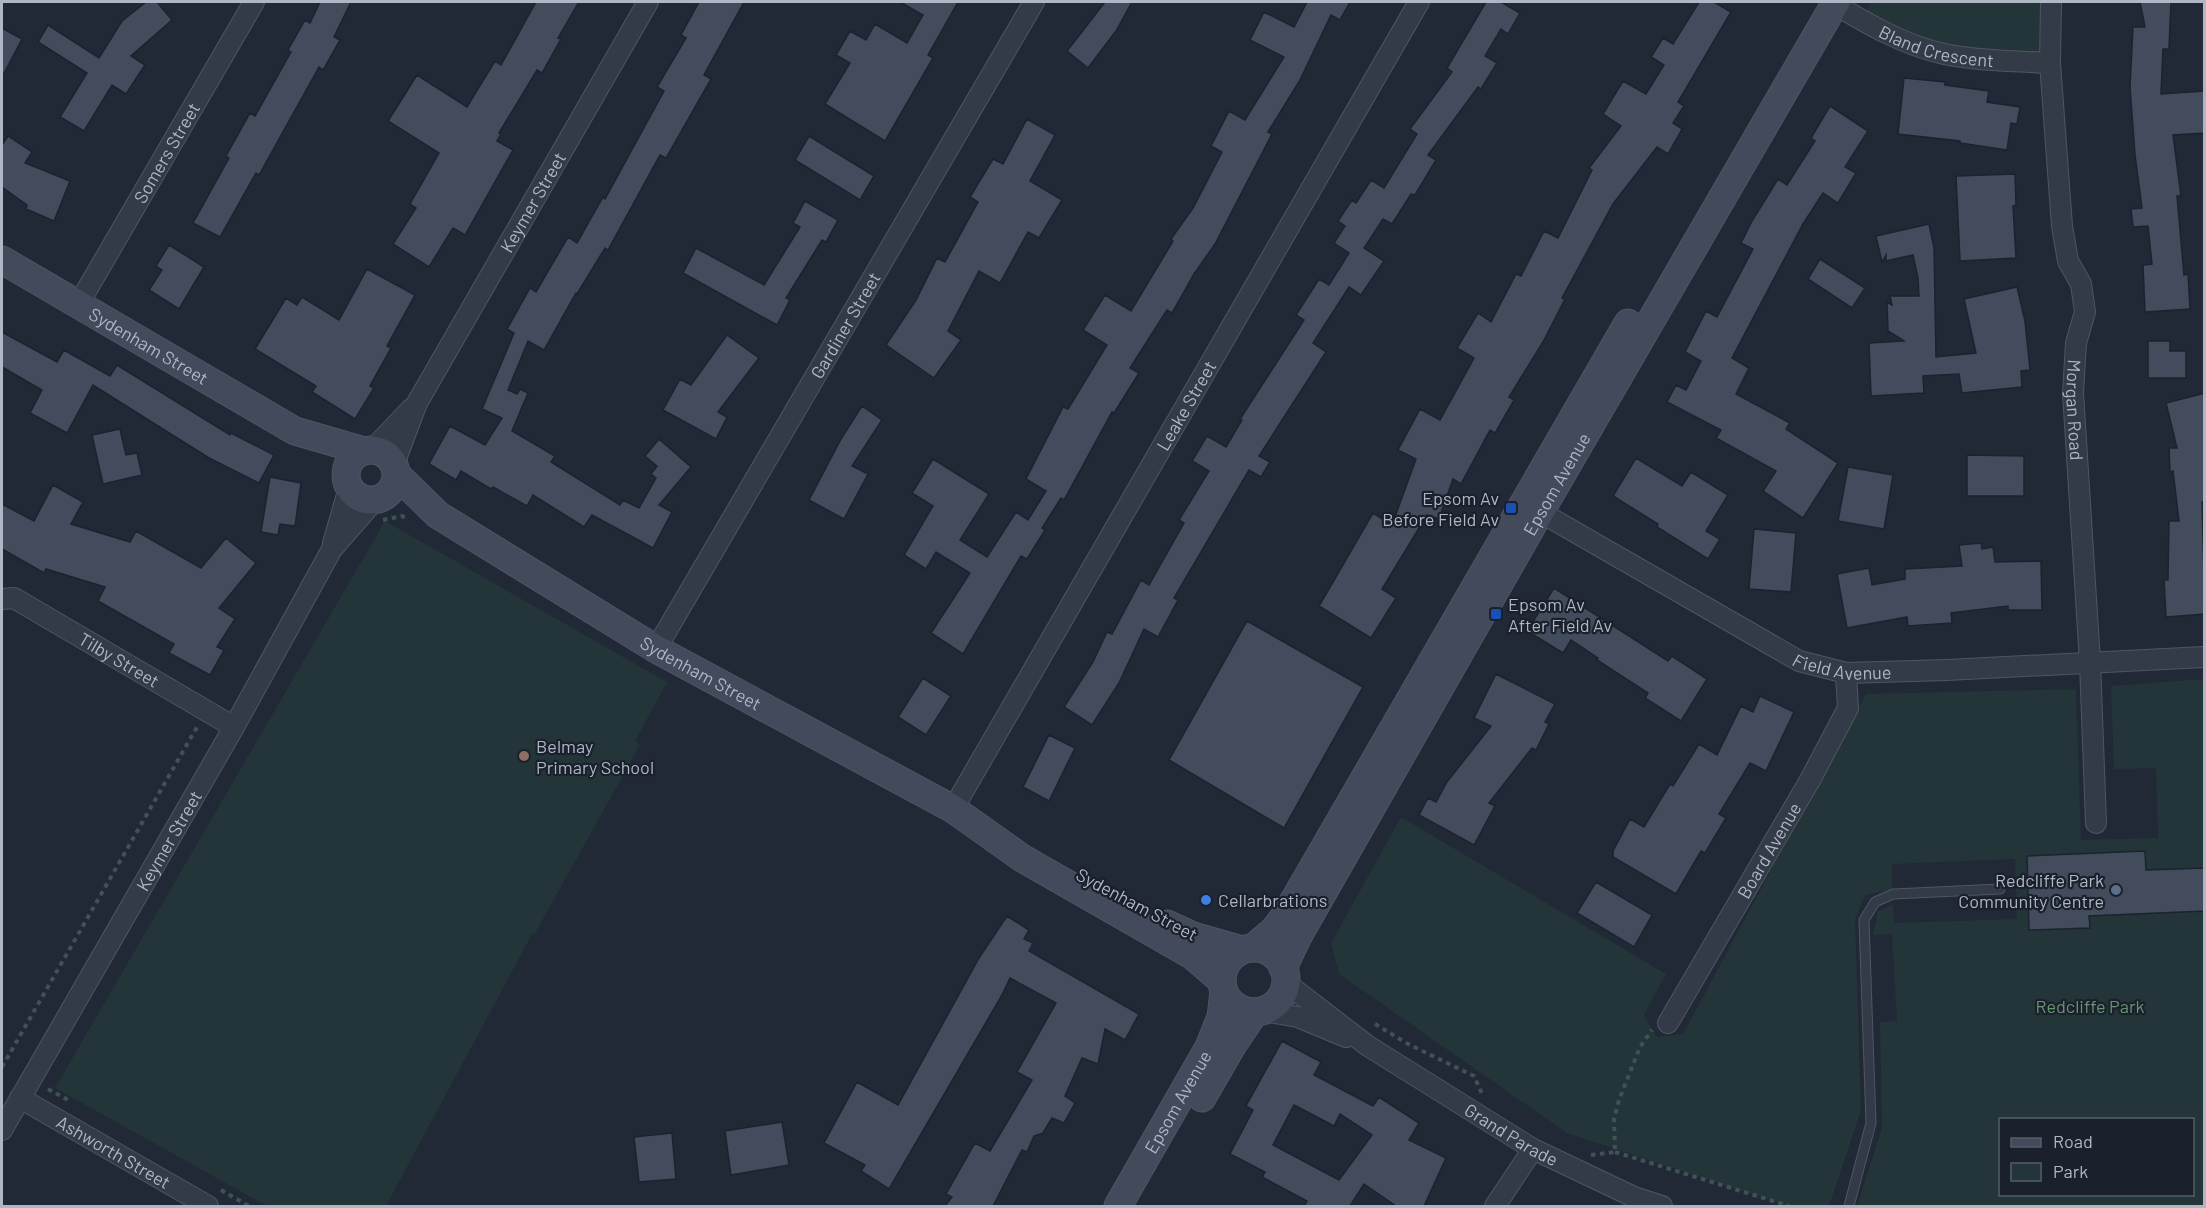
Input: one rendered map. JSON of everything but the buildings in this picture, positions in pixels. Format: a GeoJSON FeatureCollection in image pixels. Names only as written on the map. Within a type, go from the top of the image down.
{"type":"FeatureCollection","features":[{"type":"Feature","properties":{"kind":"street","name":"Somers Street"},"geometry":{"type":"LineString","coordinates":[[78,305],[254,2]]}},
{"type":"Feature","properties":{"kind":"street","name":"Keymer Street"},"geometry":{"type":"LineString","coordinates":[[2,1130],[234,727],[332,549],[381,473],[417,403],[648,2]]}},
{"type":"Feature","properties":{"kind":"street","name":"Gardiner Street"},"geometry":{"type":"LineString","coordinates":[[656,649],[1034,2]]}},
{"type":"Feature","properties":{"kind":"street","name":"Leake Street"},"geometry":{"type":"LineString","coordinates":[[962,814],[1419,2]]}},
{"type":"Feature","properties":{"kind":"street","name":"Bland Crescent"},"geometry":{"type":"LineString","coordinates":[[1829,2],[1894,37],[1942,53],[1981,60],[2050,63]]}},
{"type":"Feature","properties":{"kind":"street","name":"Epsom Avenue"},"geometry":{"type":"LineString","coordinates":[[1247,949],[1274,930],[1285,916],[1532,507],[1829,2]]}},
{"type":"Feature","properties":{"kind":"street","name":"Morgan Road"},"geometry":{"type":"LineString","coordinates":[[2051,2],[2050,63],[2062,226],[2068,261],[2081,284],[2085,312],[2076,343],[2073,393],[2090,662],[2096,824]]}},
{"type":"Feature","properties":{"kind":"street","name":"Sydenham Street"},"geometry":{"type":"LineString","coordinates":[[2,260],[296,430],[381,473],[438,515],[656,649],[962,814],[1030,844],[1182,932],[1247,949]]}},
{"type":"Feature","properties":{"kind":"street","name":"Sydenham Street"},"geometry":{"type":"LineString","coordinates":[[296,430],[361,499],[381,473]]}},
{"type":"Feature","properties":{"kind":"street"},"geometry":{"type":"LineString","coordinates":[[347,484],[349,463],[355,456],[381,473]]}},
{"type":"Feature","properties":{"kind":"street","name":"Keymer Street"},"geometry":{"type":"LineString","coordinates":[[332,549],[347,484]]}},
{"type":"Feature","properties":{"kind":"street","name":"Epsom Avenue"},"geometry":{"type":"LineString","coordinates":[[1285,976],[1297,938],[1532,507]]}},
{"type":"Feature","properties":{"kind":"street","name":"Field Avenue"},"geometry":{"type":"LineString","coordinates":[[1532,507],[1799,661],[1846,673],[2205,657]]}},
{"type":"Feature","properties":{"kind":"street","name":"Tilby Street"},"geometry":{"type":"LineString","coordinates":[[2,598],[14,598],[234,727]]}},
{"type":"Feature","properties":{"kind":"street","name":"Board Avenue"},"geometry":{"type":"LineString","coordinates":[[1668,1023],[1810,780],[1848,708],[1846,673]]}},
{"type":"Feature","properties":{"kind":"street","name":"Sydenham Street"},"geometry":{"type":"LineString","coordinates":[[962,814],[1022,858],[1193,956],[1223,986]]}},
{"type":"Feature","properties":{"kind":"street"},"geometry":{"type":"LineString","coordinates":[[1247,949],[1272,953],[1279,960],[1285,976],[1281,997],[1276,1003],[1260,1011],[1240,1009],[1228,999],[1223,986],[1223,971],[1227,962],[1247,949]]}},
{"type":"Feature","properties":{"kind":"street","name":"Grand Parade"},"geometry":{"type":"LineString","coordinates":[[1285,976],[1368,1046],[1533,1149],[1634,1197],[1662,1206]]}},
{"type":"Feature","properties":{"kind":"street","name":"Epsom Avenue"},"geometry":{"type":"LineString","coordinates":[[1118,1206],[1209,1047],[1221,1017],[1223,986]]}},
{"type":"Feature","properties":{"kind":"street","name":"Epsom Avenue"},"geometry":{"type":"LineString","coordinates":[[1140,1206],[1232,1046],[1260,1011]]}},
{"type":"Feature","properties":{"kind":"street","name":"Grand Parade"},"geometry":{"type":"LineString","coordinates":[[1260,1011],[1298,1017],[1368,1046]]}},
{"type":"Feature","properties":{"kind":"street","name":"Ashworth Street"},"geometry":{"type":"LineString","coordinates":[[20,1098],[208,1206]]}},
{"type":"Feature","properties":{"kind":"street"},"geometry":{"type":"LineString","coordinates":[[1495,1206],[1533,1149]]}},
{"type":"Feature","properties":{"kind":"lane"},"geometry":{"type":"LineString","coordinates":[[1850,1206],[1871,1123],[1864,920],[1875,902],[1893,894],[2000,889]]}},
{"type":"Feature","properties":{"kind":"path"},"geometry":{"type":"LineString","coordinates":[[2,1067],[206,710]]}},
{"type":"Feature","properties":{"kind":"path"},"geometry":{"type":"LineString","coordinates":[[1615,1152],[1614,1119],[1640,1047],[1659,1021],[1668,1023]]}},
{"type":"Feature","properties":{"kind":"path"},"geometry":{"type":"LineString","coordinates":[[1370,1022],[1408,1044],[1474,1076],[1484,1097]]}},
{"type":"Feature","properties":{"kind":"path"},"geometry":{"type":"LineString","coordinates":[[1585,1155],[1615,1152],[1788,1206]]}},
{"type":"Feature","properties":{"kind":"green space"},"geometry":{"type":"Polygon","coordinates":[[[1870,2],[2051,2],[2050,63],[1981,60],[1864,20],[1870,2]]]}},
{"type":"Feature","properties":{"kind":"green space"},"geometry":{"type":"Polygon","coordinates":[[[385,521],[667,682],[635,741],[640,745],[534,935],[532,934],[386,1206],[267,1206],[55,1088],[385,521]]]}},
{"type":"Feature","properties":{"kind":"green space","name":"Redcliffe Park"},"geometry":{"type":"Polygon","coordinates":[[[2204,679],[2204,1206],[1857,1206],[1882,1128],[1880,1022],[1897,1021],[1892,934],[1873,935],[1878,911],[1893,904],[1894,923],[2017,919],[2015,859],[1892,864],[1892,889],[1865,895],[1855,919],[1861,1110],[1829,1206],[1788,1206],[1567,1133],[1339,974],[1331,943],[1401,817],[1666,974],[1644,1015],[1657,1037],[1683,1034],[1866,694],[2076,689],[2081,840],[2158,838],[2156,768],[2114,769],[2111,686],[2204,679]]]}},
{"type":"Feature","properties":{"kind":"place","name":"Epsom Av Before Field Av"},"geometry":{"type":"Point","coordinates":[1511,508]}},
{"type":"Feature","properties":{"kind":"place","name":"Epsom Av After Field Av"},"geometry":{"type":"Point","coordinates":[1496,614]}},
{"type":"Feature","properties":{"kind":"place","name":"Belmay Primary School"},"geometry":{"type":"Point","coordinates":[524,756]}},
{"type":"Feature","properties":{"kind":"place","name":"Redcliffe Park Community Centre"},"geometry":{"type":"Point","coordinates":[2116,890]}},
{"type":"Feature","properties":{"kind":"place","name":"Cellarbrations"},"geometry":{"type":"Point","coordinates":[1206,900]}}]}
